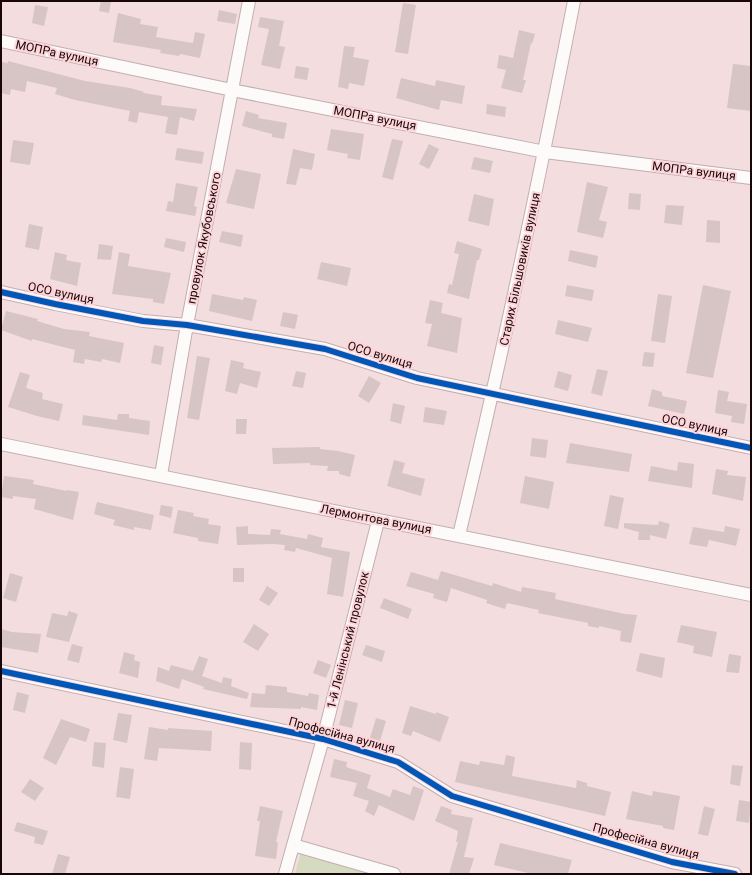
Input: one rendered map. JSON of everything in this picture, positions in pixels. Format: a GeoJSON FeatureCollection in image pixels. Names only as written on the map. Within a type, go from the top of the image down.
{"type":"FeatureCollection","features":[{"type":"Feature","properties":{"kind":"street","name":"провулок Якубовського"},"geometry":{"type":"LineString","coordinates":[[161,475],[187,325],[249,1]]}},
{"type":"Feature","properties":{"kind":"street","name":"Старих Більшовиків вулиця"},"geometry":{"type":"LineString","coordinates":[[459,535],[493,394],[545,152],[574,1]]}},
{"type":"Feature","properties":{"kind":"street","name":"МОПРа вулиця"},"geometry":{"type":"LineString","coordinates":[[1,41],[232,90],[545,152],[751,178]]}},
{"type":"Feature","properties":{"kind":"street","name":"ОСО вулиця"},"geometry":{"type":"LineString","coordinates":[[1,292],[143,321],[187,325],[325,349],[417,378],[751,448]]}},
{"type":"Feature","properties":{"kind":"street","name":"Лермонтова вулиця"},"geometry":{"type":"LineString","coordinates":[[1,444],[751,595]]}},
{"type":"Feature","properties":{"kind":"street","name":"1-й Ленінський провулок"},"geometry":{"type":"LineString","coordinates":[[285,874],[323,739],[378,521]]}},
{"type":"Feature","properties":{"kind":"street","name":"Професійна вулиця"},"geometry":{"type":"LineString","coordinates":[[1,671],[323,739],[398,762],[452,796],[672,862],[735,874]]}},
{"type":"Feature","properties":{"kind":"street"},"geometry":{"type":"LineString","coordinates":[[293,845],[394,874]]}},
{"type":"Feature","properties":{"kind":"green space"},"geometry":{"type":"Polygon","coordinates":[[[301,851],[381,874],[295,874],[301,851]]]}},
{"type":"Feature","properties":{"kind":"building"},"geometry":{"type":"Polygon","coordinates":[[[101,1],[111,1],[109,13],[99,11],[101,1]]]}},
{"type":"Feature","properties":{"kind":"building"},"geometry":{"type":"Polygon","coordinates":[[[403,3],[416,5],[408,54],[395,52],[403,3]]]}},
{"type":"Feature","properties":{"kind":"building"},"geometry":{"type":"Polygon","coordinates":[[[35,5],[48,7],[44,26],[32,23],[35,5]]]}},
{"type":"Feature","properties":{"kind":"building"},"geometry":{"type":"Polygon","coordinates":[[[219,10],[237,14],[235,24],[217,21],[219,10]]]}},
{"type":"Feature","properties":{"kind":"building"},"geometry":{"type":"Polygon","coordinates":[[[118,13],[141,19],[140,24],[158,27],[156,37],[193,43],[195,32],[205,34],[200,58],[180,54],[179,56],[160,53],[161,50],[113,42],[118,13]]]}},
{"type":"Feature","properties":{"kind":"building"},"geometry":{"type":"Polygon","coordinates":[[[260,17],[284,21],[279,46],[285,47],[280,69],[261,65],[269,29],[258,27],[260,17]]]}},
{"type":"Feature","properties":{"kind":"building"},"geometry":{"type":"Polygon","coordinates":[[[519,30],[535,34],[532,44],[531,43],[523,80],[526,80],[522,93],[501,88],[506,70],[497,68],[499,55],[513,58],[519,30]]]}},
{"type":"Feature","properties":{"kind":"building"},"geometry":{"type":"Polygon","coordinates":[[[344,46],[355,47],[353,57],[369,60],[364,86],[349,83],[348,89],[338,87],[344,46]]]}},
{"type":"Feature","properties":{"kind":"building"},"geometry":{"type":"Polygon","coordinates":[[[8,61],[85,81],[130,88],[144,92],[143,93],[162,96],[161,105],[197,109],[194,121],[180,117],[177,135],[165,133],[168,117],[139,112],[137,123],[128,121],[130,111],[75,100],[55,94],[57,88],[27,81],[25,92],[11,89],[10,95],[1,93],[1,62],[8,63],[8,61]]]}},
{"type":"Feature","properties":{"kind":"building"},"geometry":{"type":"Polygon","coordinates":[[[733,64],[751,66],[751,111],[727,108],[733,64]]]}},
{"type":"Feature","properties":{"kind":"building"},"geometry":{"type":"Polygon","coordinates":[[[296,66],[309,68],[307,80],[294,78],[296,66]]]}},
{"type":"Feature","properties":{"kind":"building"},"geometry":{"type":"Polygon","coordinates":[[[401,78],[435,86],[436,80],[465,86],[462,104],[441,100],[439,110],[396,98],[401,78]]]}},
{"type":"Feature","properties":{"kind":"building"},"geometry":{"type":"Polygon","coordinates":[[[487,104],[506,107],[505,117],[486,114],[487,104]]]}},
{"type":"Feature","properties":{"kind":"building"},"geometry":{"type":"Polygon","coordinates":[[[246,111],[259,115],[258,118],[287,123],[284,139],[272,137],[272,134],[242,126],[246,111]]]}},
{"type":"Feature","properties":{"kind":"building"},"geometry":{"type":"Polygon","coordinates":[[[331,129],[364,134],[360,160],[347,158],[348,154],[327,150],[331,129]]]}},
{"type":"Feature","properties":{"kind":"building"},"geometry":{"type":"Polygon","coordinates":[[[392,139],[403,141],[393,180],[382,177],[392,139]]]}},
{"type":"Feature","properties":{"kind":"building"},"geometry":{"type":"Polygon","coordinates":[[[13,140],[34,143],[30,165],[10,162],[13,140]]]}},
{"type":"Feature","properties":{"kind":"building"},"geometry":{"type":"Polygon","coordinates":[[[429,144],[439,149],[429,169],[419,164],[429,144]]]}},
{"type":"Feature","properties":{"kind":"building"},"geometry":{"type":"Polygon","coordinates":[[[177,148],[204,152],[202,164],[175,160],[177,148]]]}},
{"type":"Feature","properties":{"kind":"building"},"geometry":{"type":"Polygon","coordinates":[[[293,149],[315,154],[312,170],[300,168],[296,185],[286,184],[293,149]]]}},
{"type":"Feature","properties":{"kind":"building"},"geometry":{"type":"Polygon","coordinates":[[[474,157],[493,161],[490,173],[471,169],[474,157]]]}},
{"type":"Feature","properties":{"kind":"building"},"geometry":{"type":"Polygon","coordinates":[[[236,169],[261,174],[254,209],[226,203],[236,169]]]}},
{"type":"Feature","properties":{"kind":"building"},"geometry":{"type":"Polygon","coordinates":[[[587,182],[608,187],[599,220],[607,222],[603,238],[577,232],[587,182]]]}},
{"type":"Feature","properties":{"kind":"building"},"geometry":{"type":"Polygon","coordinates":[[[176,183],[198,187],[194,206],[197,207],[195,216],[166,211],[168,201],[173,202],[176,183]]]}},
{"type":"Feature","properties":{"kind":"building"},"geometry":{"type":"Polygon","coordinates":[[[629,193],[641,194],[640,210],[628,209],[629,193]]]}},
{"type":"Feature","properties":{"kind":"building"},"geometry":{"type":"Polygon","coordinates":[[[474,194],[494,199],[489,226],[468,221],[474,194]]]}},
{"type":"Feature","properties":{"kind":"building"},"geometry":{"type":"Polygon","coordinates":[[[666,205],[684,206],[682,225],[664,223],[666,205]]]}},
{"type":"Feature","properties":{"kind":"building"},"geometry":{"type":"Polygon","coordinates":[[[707,220],[720,221],[720,243],[706,242],[707,220]]]}},
{"type":"Feature","properties":{"kind":"building"},"geometry":{"type":"Polygon","coordinates":[[[29,224],[43,227],[39,250],[25,247],[29,224]]]}},
{"type":"Feature","properties":{"kind":"building"},"geometry":{"type":"Polygon","coordinates":[[[222,231],[243,235],[241,247],[219,242],[222,231]]]}},
{"type":"Feature","properties":{"kind":"building"},"geometry":{"type":"Polygon","coordinates":[[[166,238],[186,242],[184,252],[164,247],[166,238]]]}},
{"type":"Feature","properties":{"kind":"building"},"geometry":{"type":"Polygon","coordinates":[[[457,241],[482,249],[479,260],[477,260],[469,299],[447,293],[449,284],[452,285],[459,254],[454,253],[457,241]]]}},
{"type":"Feature","properties":{"kind":"building"},"geometry":{"type":"Polygon","coordinates":[[[99,244],[113,246],[111,260],[97,259],[99,244]]]}},
{"type":"Feature","properties":{"kind":"building"},"geometry":{"type":"Polygon","coordinates":[[[570,250],[598,256],[596,268],[568,261],[570,250]]]}},
{"type":"Feature","properties":{"kind":"building"},"geometry":{"type":"Polygon","coordinates":[[[55,252],[67,255],[66,260],[81,263],[77,286],[50,279],[55,252]]]}},
{"type":"Feature","properties":{"kind":"building"},"geometry":{"type":"Polygon","coordinates":[[[119,252],[130,254],[128,266],[171,273],[164,304],[153,302],[153,299],[112,294],[119,252]]]}},
{"type":"Feature","properties":{"kind":"building"},"geometry":{"type":"Polygon","coordinates":[[[321,262],[351,268],[347,286],[317,279],[321,262]]]}},
{"type":"Feature","properties":{"kind":"building"},"geometry":{"type":"Polygon","coordinates":[[[567,285],[594,290],[592,301],[565,296],[567,285]]]}},
{"type":"Feature","properties":{"kind":"building"},"geometry":{"type":"Polygon","coordinates":[[[703,285],[731,291],[713,378],[686,373],[703,285]]]}},
{"type":"Feature","properties":{"kind":"building"},"geometry":{"type":"Polygon","coordinates":[[[212,294],[243,300],[244,297],[257,300],[252,321],[209,311],[212,294]]]}},
{"type":"Feature","properties":{"kind":"building"},"geometry":{"type":"Polygon","coordinates":[[[658,294],[672,296],[665,343],[651,341],[658,294]]]}},
{"type":"Feature","properties":{"kind":"building"},"geometry":{"type":"Polygon","coordinates":[[[430,300],[443,303],[441,313],[462,318],[457,353],[427,346],[432,324],[425,323],[430,300]]]}},
{"type":"Feature","properties":{"kind":"building"},"geometry":{"type":"Polygon","coordinates":[[[6,311],[38,319],[37,321],[64,329],[90,332],[89,336],[124,343],[120,363],[102,359],[101,362],[85,359],[84,364],[73,362],[75,350],[32,339],[32,341],[1,330],[6,311]]]}},
{"type":"Feature","properties":{"kind":"building"},"geometry":{"type":"Polygon","coordinates":[[[283,312],[298,315],[295,329],[280,326],[283,312]]]}},
{"type":"Feature","properties":{"kind":"building"},"geometry":{"type":"Polygon","coordinates":[[[558,320],[592,328],[588,342],[555,334],[558,320]]]}},
{"type":"Feature","properties":{"kind":"building"},"geometry":{"type":"Polygon","coordinates":[[[154,345],[164,347],[161,365],[151,363],[154,345]]]}},
{"type":"Feature","properties":{"kind":"building"},"geometry":{"type":"Polygon","coordinates":[[[644,352],[655,353],[653,367],[642,366],[644,352]]]}},
{"type":"Feature","properties":{"kind":"building"},"geometry":{"type":"Polygon","coordinates":[[[197,356],[210,358],[199,420],[187,418],[197,356]]]}},
{"type":"Feature","properties":{"kind":"building"},"geometry":{"type":"Polygon","coordinates":[[[231,360],[244,363],[243,368],[261,372],[257,388],[240,383],[237,394],[225,391],[231,360]]]}},
{"type":"Feature","properties":{"kind":"building"},"geometry":{"type":"Polygon","coordinates":[[[597,369],[608,371],[602,396],[591,393],[597,369]]]}},
{"type":"Feature","properties":{"kind":"building"},"geometry":{"type":"Polygon","coordinates":[[[296,371],[306,373],[303,388],[292,386],[296,371]]]}},
{"type":"Feature","properties":{"kind":"building"},"geometry":{"type":"Polygon","coordinates":[[[558,371],[572,375],[568,391],[554,387],[558,371]]]}},
{"type":"Feature","properties":{"kind":"building"},"geometry":{"type":"Polygon","coordinates":[[[20,372],[30,375],[26,388],[43,393],[42,399],[63,404],[59,421],[8,407],[20,372]]]}},
{"type":"Feature","properties":{"kind":"building"},"geometry":{"type":"Polygon","coordinates":[[[369,376],[381,383],[369,403],[358,396],[369,376]]]}},
{"type":"Feature","properties":{"kind":"building"},"geometry":{"type":"Polygon","coordinates":[[[652,389],[662,392],[662,396],[687,401],[684,414],[648,406],[652,389]]]}},
{"type":"Feature","properties":{"kind":"building"},"geometry":{"type":"Polygon","coordinates":[[[718,390],[729,392],[727,401],[747,404],[744,424],[731,422],[732,416],[715,413],[718,390]]]}},
{"type":"Feature","properties":{"kind":"building"},"geometry":{"type":"Polygon","coordinates":[[[393,403],[405,406],[401,424],[390,421],[393,403]]]}},
{"type":"Feature","properties":{"kind":"building"},"geometry":{"type":"Polygon","coordinates":[[[425,407],[447,411],[444,425],[423,422],[425,407]]]}},
{"type":"Feature","properties":{"kind":"building"},"geometry":{"type":"Polygon","coordinates":[[[118,414],[129,414],[129,418],[150,421],[149,435],[82,425],[83,415],[117,420],[118,414]]]}},
{"type":"Feature","properties":{"kind":"building"},"geometry":{"type":"Polygon","coordinates":[[[236,419],[247,419],[246,434],[236,434],[236,419]]]}},
{"type":"Feature","properties":{"kind":"building"},"geometry":{"type":"Polygon","coordinates":[[[532,438],[548,440],[546,458],[530,456],[532,438]]]}},
{"type":"Feature","properties":{"kind":"building"},"geometry":{"type":"Polygon","coordinates":[[[570,443],[632,454],[629,472],[566,463],[570,443]]]}},
{"type":"Feature","properties":{"kind":"building"},"geometry":{"type":"Polygon","coordinates":[[[320,447],[320,449],[355,455],[350,477],[339,474],[339,471],[327,471],[328,466],[310,465],[310,463],[273,464],[272,448],[320,447]]]}},
{"type":"Feature","properties":{"kind":"building"},"geometry":{"type":"Polygon","coordinates":[[[394,460],[405,463],[402,473],[425,479],[421,496],[387,486],[394,460]]]}},
{"type":"Feature","properties":{"kind":"building"},"geometry":{"type":"Polygon","coordinates":[[[678,462],[694,464],[692,488],[648,481],[651,466],[677,471],[678,462]]]}},
{"type":"Feature","properties":{"kind":"building"},"geometry":{"type":"Polygon","coordinates":[[[716,469],[728,471],[727,475],[746,477],[743,501],[712,494],[716,469]]]}},
{"type":"Feature","properties":{"kind":"building"},"geometry":{"type":"Polygon","coordinates":[[[4,476],[34,480],[33,484],[79,492],[73,520],[34,509],[36,499],[13,496],[13,499],[1,497],[4,476]]]}},
{"type":"Feature","properties":{"kind":"building"},"geometry":{"type":"Polygon","coordinates":[[[525,476],[554,482],[549,509],[520,503],[525,476]]]}},
{"type":"Feature","properties":{"kind":"building"},"geometry":{"type":"Polygon","coordinates":[[[610,495],[624,498],[618,529],[604,526],[610,495]]]}},
{"type":"Feature","properties":{"kind":"building"},"geometry":{"type":"Polygon","coordinates":[[[97,502],[154,515],[151,530],[134,527],[134,530],[113,525],[115,520],[94,514],[97,502]]]}},
{"type":"Feature","properties":{"kind":"building"},"geometry":{"type":"Polygon","coordinates":[[[161,505],[173,507],[171,518],[159,515],[161,505]]]}},
{"type":"Feature","properties":{"kind":"building"},"geometry":{"type":"Polygon","coordinates":[[[178,510],[194,513],[193,516],[209,519],[208,524],[221,526],[218,544],[198,541],[198,538],[173,533],[178,510]]]}},
{"type":"Feature","properties":{"kind":"building"},"geometry":{"type":"Polygon","coordinates":[[[659,521],[670,524],[666,539],[650,535],[650,540],[638,540],[639,532],[624,528],[624,523],[658,525],[659,521]]]}},
{"type":"Feature","properties":{"kind":"building"},"geometry":{"type":"Polygon","coordinates":[[[248,526],[248,534],[270,535],[271,529],[281,530],[280,534],[307,539],[308,534],[323,538],[321,547],[350,552],[343,597],[327,594],[332,558],[296,548],[295,552],[284,550],[285,545],[237,545],[236,527],[248,526]]]}},
{"type":"Feature","properties":{"kind":"building"},"geometry":{"type":"Polygon","coordinates":[[[725,526],[740,529],[736,546],[709,540],[707,547],[689,544],[693,527],[724,532],[725,526]]]}},
{"type":"Feature","properties":{"kind":"building"},"geometry":{"type":"Polygon","coordinates":[[[233,568],[244,568],[244,582],[233,582],[233,568]]]}},
{"type":"Feature","properties":{"kind":"building"},"geometry":{"type":"Polygon","coordinates":[[[441,571],[492,586],[493,583],[521,592],[522,587],[556,593],[555,599],[625,614],[637,615],[631,643],[620,641],[621,631],[599,626],[599,628],[588,626],[588,623],[538,613],[539,610],[507,603],[505,609],[486,603],[487,600],[451,588],[447,602],[433,598],[434,594],[406,586],[411,572],[438,580],[441,571]]]}},
{"type":"Feature","properties":{"kind":"building"},"geometry":{"type":"Polygon","coordinates":[[[10,573],[23,577],[16,602],[3,598],[10,573]]]}},
{"type":"Feature","properties":{"kind":"building"},"geometry":{"type":"Polygon","coordinates":[[[267,586],[278,593],[269,606],[259,600],[267,586]]]}},
{"type":"Feature","properties":{"kind":"building"},"geometry":{"type":"Polygon","coordinates":[[[384,598],[412,609],[408,619],[380,608],[384,598]]]}},
{"type":"Feature","properties":{"kind":"building"},"geometry":{"type":"Polygon","coordinates":[[[69,611],[78,614],[69,642],[46,637],[52,613],[67,616],[69,611]]]}},
{"type":"Feature","properties":{"kind":"building"},"geometry":{"type":"Polygon","coordinates":[[[254,624],[269,634],[258,651],[243,642],[254,624]]]}},
{"type":"Feature","properties":{"kind":"building"},"geometry":{"type":"Polygon","coordinates":[[[681,625],[717,632],[712,657],[693,653],[694,646],[677,642],[681,625]]]}},
{"type":"Feature","properties":{"kind":"building"},"geometry":{"type":"Polygon","coordinates":[[[1,629],[12,632],[41,634],[38,653],[1,647],[1,629]]]}},
{"type":"Feature","properties":{"kind":"building"},"geometry":{"type":"Polygon","coordinates":[[[72,644],[83,647],[79,663],[67,660],[72,644]]]}},
{"type":"Feature","properties":{"kind":"building"},"geometry":{"type":"Polygon","coordinates":[[[366,645],[385,651],[382,662],[362,655],[366,645]]]}},
{"type":"Feature","properties":{"kind":"building"},"geometry":{"type":"Polygon","coordinates":[[[124,652],[135,655],[134,660],[140,662],[138,678],[119,673],[124,652]]]}},
{"type":"Feature","properties":{"kind":"building"},"geometry":{"type":"Polygon","coordinates":[[[640,653],[665,658],[662,678],[636,671],[640,653]]]}},
{"type":"Feature","properties":{"kind":"building"},"geometry":{"type":"Polygon","coordinates":[[[729,654],[741,656],[739,673],[726,672],[729,654]]]}},
{"type":"Feature","properties":{"kind":"building"},"geometry":{"type":"Polygon","coordinates":[[[199,656],[208,659],[202,676],[222,683],[223,677],[232,679],[231,686],[249,693],[247,699],[203,689],[204,687],[182,679],[179,689],[156,681],[158,667],[169,671],[171,665],[193,671],[199,656]]]}},
{"type":"Feature","properties":{"kind":"building"},"geometry":{"type":"Polygon","coordinates":[[[318,660],[331,665],[326,678],[313,673],[318,660]]]}},
{"type":"Feature","properties":{"kind":"building"},"geometry":{"type":"Polygon","coordinates":[[[266,685],[287,687],[287,692],[308,696],[309,693],[319,695],[317,710],[301,707],[301,709],[250,707],[252,693],[265,694],[266,685]]]}},
{"type":"Feature","properties":{"kind":"building"},"geometry":{"type":"Polygon","coordinates":[[[17,692],[29,695],[25,713],[13,710],[17,692]]]}},
{"type":"Feature","properties":{"kind":"building"},"geometry":{"type":"Polygon","coordinates":[[[345,700],[358,703],[352,728],[339,725],[345,700]]]}},
{"type":"Feature","properties":{"kind":"building"},"geometry":{"type":"Polygon","coordinates":[[[410,706],[436,714],[436,712],[449,717],[440,742],[413,731],[411,736],[402,733],[410,706]]]}},
{"type":"Feature","properties":{"kind":"building"},"geometry":{"type":"Polygon","coordinates":[[[118,713],[132,715],[127,743],[113,740],[118,713]]]}},
{"type":"Feature","properties":{"kind":"building"},"geometry":{"type":"Polygon","coordinates":[[[376,718],[386,721],[380,741],[370,738],[376,718]]]}},
{"type":"Feature","properties":{"kind":"building"},"geometry":{"type":"Polygon","coordinates":[[[61,719],[90,729],[86,742],[70,737],[56,765],[43,758],[61,719]]]}},
{"type":"Feature","properties":{"kind":"building"},"geometry":{"type":"Polygon","coordinates":[[[149,727],[168,730],[168,728],[212,731],[211,751],[159,748],[157,761],[144,759],[149,727]]]}},
{"type":"Feature","properties":{"kind":"building"},"geometry":{"type":"Polygon","coordinates":[[[94,742],[106,743],[104,768],[92,766],[94,742]]]}},
{"type":"Feature","properties":{"kind":"building"},"geometry":{"type":"Polygon","coordinates":[[[240,742],[252,743],[251,770],[239,769],[240,742]]]}},
{"type":"Feature","properties":{"kind":"building"},"geometry":{"type":"Polygon","coordinates":[[[506,755],[515,757],[512,776],[576,788],[577,780],[587,783],[587,786],[611,792],[605,816],[455,782],[460,761],[479,765],[480,761],[504,765],[506,755]]]}},
{"type":"Feature","properties":{"kind":"building"},"geometry":{"type":"Polygon","coordinates":[[[334,759],[347,762],[346,767],[371,775],[367,788],[390,797],[393,789],[410,795],[413,786],[424,790],[414,821],[379,805],[374,816],[365,811],[369,801],[353,796],[357,783],[330,777],[334,759]]]}},
{"type":"Feature","properties":{"kind":"building"},"geometry":{"type":"Polygon","coordinates":[[[732,765],[743,766],[740,786],[730,784],[732,765]]]}},
{"type":"Feature","properties":{"kind":"building"},"geometry":{"type":"Polygon","coordinates":[[[120,767],[134,769],[130,799],[116,797],[120,767]]]}},
{"type":"Feature","properties":{"kind":"building"},"geometry":{"type":"Polygon","coordinates":[[[30,779],[44,788],[35,801],[21,792],[30,779]]]}},
{"type":"Feature","properties":{"kind":"building"},"geometry":{"type":"Polygon","coordinates":[[[632,791],[652,796],[653,791],[680,796],[674,830],[663,828],[663,826],[626,819],[632,791]]]}},
{"type":"Feature","properties":{"kind":"building"},"geometry":{"type":"Polygon","coordinates":[[[739,800],[751,802],[749,823],[736,821],[739,800]]]}},
{"type":"Feature","properties":{"kind":"building"},"geometry":{"type":"Polygon","coordinates":[[[260,806],[283,811],[276,842],[278,842],[276,859],[255,856],[260,821],[257,821],[260,806]]]}},
{"type":"Feature","properties":{"kind":"building"},"geometry":{"type":"Polygon","coordinates":[[[441,806],[452,810],[451,814],[473,818],[464,857],[474,858],[469,874],[449,874],[458,842],[456,842],[458,831],[435,821],[441,806]]]}},
{"type":"Feature","properties":{"kind":"building"},"geometry":{"type":"Polygon","coordinates":[[[704,806],[715,809],[708,836],[698,834],[704,806]]]}},
{"type":"Feature","properties":{"kind":"building"},"geometry":{"type":"Polygon","coordinates":[[[17,822],[48,831],[43,845],[34,843],[35,837],[14,831],[17,822]]]}},
{"type":"Feature","properties":{"kind":"building"},"geometry":{"type":"Polygon","coordinates":[[[500,843],[572,860],[568,874],[532,874],[494,865],[500,843]]]}},
{"type":"Feature","properties":{"kind":"building"},"geometry":{"type":"Polygon","coordinates":[[[58,854],[70,857],[65,874],[52,874],[58,854]]]}},
{"type":"Feature","properties":{"kind":"cycle path"},"geometry":{"type":"LineString","coordinates":[[1,292],[143,321],[187,325],[325,349],[417,378],[751,448]]}},
{"type":"Feature","properties":{"kind":"cycle path"},"geometry":{"type":"LineString","coordinates":[[1,671],[323,739],[398,762],[452,796],[672,862],[735,874]]}}]}
